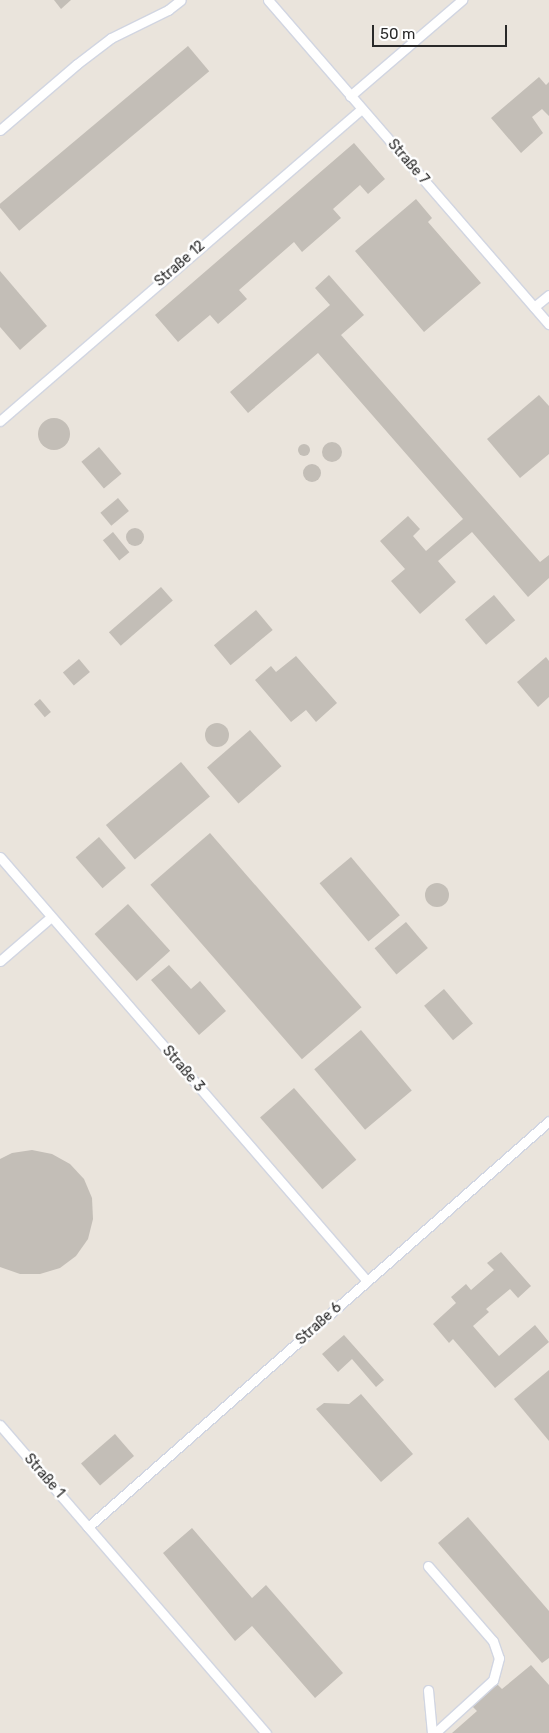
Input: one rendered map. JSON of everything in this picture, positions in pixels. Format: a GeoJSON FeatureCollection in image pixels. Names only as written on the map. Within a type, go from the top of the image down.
{"type":"FeatureCollection","features":[{"type":"Feature","properties":{"kind":"lane"},"geometry":{"type":"LineString","coordinates":[[0,130],[77,64],[111,38],[168,10],[181,0]]}},
{"type":"Feature","properties":{"kind":"lane","name":"Straße 7"},"geometry":{"type":"LineString","coordinates":[[268,0],[549,324]]}},
{"type":"Feature","properties":{"kind":"lane"},"geometry":{"type":"LineString","coordinates":[[350,96],[462,0]]}},
{"type":"Feature","properties":{"kind":"lane","name":"Straße 12"},"geometry":{"type":"LineString","coordinates":[[0,421],[97,334],[361,109]]}},
{"type":"Feature","properties":{"kind":"lane"},"geometry":{"type":"LineString","coordinates":[[534,307],[549,295]]}},
{"type":"Feature","properties":{"kind":"lane","name":"Straße 3"},"geometry":{"type":"LineString","coordinates":[[0,857],[367,1281]]}},
{"type":"Feature","properties":{"kind":"lane"},"geometry":{"type":"LineString","coordinates":[[0,961],[51,917]]}},
{"type":"Feature","properties":{"kind":"lane","name":"Straße 6"},"geometry":{"type":"LineString","coordinates":[[88,1527],[549,1121]]}},
{"type":"Feature","properties":{"kind":"lane","name":"Straße 1"},"geometry":{"type":"LineString","coordinates":[[0,1425],[266,1733]]}},
{"type":"Feature","properties":{"kind":"lane"},"geometry":{"type":"LineString","coordinates":[[428,1566],[493,1641],[499,1658],[493,1680],[433,1733]]}},
{"type":"Feature","properties":{"kind":"lane"},"geometry":{"type":"LineString","coordinates":[[428,1690],[433,1733]]}},
{"type":"Feature","properties":{"kind":"building"},"geometry":{"type":"Polygon","coordinates":[[[54,0],[71,0],[61,9],[54,0]]]}},
{"type":"Feature","properties":{"kind":"building"},"geometry":{"type":"Polygon","coordinates":[[[188,46],[209,71],[19,231],[0,208],[0,204],[188,46]]]}},
{"type":"Feature","properties":{"kind":"building"},"geometry":{"type":"Polygon","coordinates":[[[539,77],[546,85],[549,82],[549,116],[542,109],[532,117],[543,133],[521,153],[491,118],[539,77]]]}},
{"type":"Feature","properties":{"kind":"building"},"geometry":{"type":"Polygon","coordinates":[[[354,143],[385,179],[368,194],[360,185],[333,209],[341,218],[302,252],[294,242],[239,290],[247,299],[218,324],[210,315],[178,342],[155,315],[354,143]]]}},
{"type":"Feature","properties":{"kind":"building"},"geometry":{"type":"Polygon","coordinates":[[[416,199],[432,218],[428,222],[481,283],[424,332],[355,251],[416,199]]]}},
{"type":"Feature","properties":{"kind":"building"},"geometry":{"type":"Polygon","coordinates":[[[0,271],[47,326],[20,350],[0,327],[0,271]]]}},
{"type":"Feature","properties":{"kind":"building"},"geometry":{"type":"Polygon","coordinates":[[[329,275],[364,315],[341,335],[540,562],[549,555],[549,578],[528,597],[472,532],[438,561],[456,582],[420,614],[391,581],[405,569],[380,541],[408,516],[420,529],[413,536],[426,551],[463,519],[318,353],[248,413],[230,392],[330,305],[315,288],[329,275]]]}},
{"type":"Feature","properties":{"kind":"building"},"geometry":{"type":"Polygon","coordinates":[[[539,395],[549,406],[549,454],[520,478],[487,439],[539,395]]]}},
{"type":"Feature","properties":{"kind":"building"},"geometry":{"type":"Polygon","coordinates":[[[54,418],[60,419],[65,423],[69,428],[69,440],[65,445],[60,449],[54,450],[48,449],[43,445],[39,440],[38,434],[39,428],[43,423],[48,419],[54,418]]]}},
{"type":"Feature","properties":{"kind":"building"},"geometry":{"type":"Polygon","coordinates":[[[332,442],[339,445],[342,452],[339,459],[332,462],[325,459],[322,452],[325,445],[332,442]]]}},
{"type":"Feature","properties":{"kind":"building"},"geometry":{"type":"Polygon","coordinates":[[[302,444],[306,444],[310,450],[306,456],[302,456],[298,452],[298,448],[302,444]]]}},
{"type":"Feature","properties":{"kind":"building"},"geometry":{"type":"Polygon","coordinates":[[[99,447],[121,474],[104,489],[81,462],[99,447]]]}},
{"type":"Feature","properties":{"kind":"building"},"geometry":{"type":"Polygon","coordinates":[[[312,464],[318,467],[321,473],[318,479],[312,482],[306,479],[303,473],[306,467],[312,464]]]}},
{"type":"Feature","properties":{"kind":"building"},"geometry":{"type":"Polygon","coordinates":[[[118,498],[129,511],[111,526],[100,513],[118,498]]]}},
{"type":"Feature","properties":{"kind":"building"},"geometry":{"type":"Polygon","coordinates":[[[131,528],[139,528],[144,533],[142,544],[131,546],[126,541],[126,533],[131,528]]]}},
{"type":"Feature","properties":{"kind":"building"},"geometry":{"type":"Polygon","coordinates":[[[113,532],[129,552],[119,560],[103,540],[113,532]]]}},
{"type":"Feature","properties":{"kind":"building"},"geometry":{"type":"Polygon","coordinates":[[[161,587],[173,601],[121,646],[109,632],[161,587]]]}},
{"type":"Feature","properties":{"kind":"building"},"geometry":{"type":"Polygon","coordinates":[[[494,595],[515,620],[486,645],[465,619],[494,595]]]}},
{"type":"Feature","properties":{"kind":"building"},"geometry":{"type":"Polygon","coordinates":[[[256,610],[273,630],[231,665],[214,645],[256,610]]]}},
{"type":"Feature","properties":{"kind":"building"},"geometry":{"type":"Polygon","coordinates":[[[296,656],[337,703],[316,722],[306,710],[291,722],[255,680],[271,666],[276,672],[296,656]]]}},
{"type":"Feature","properties":{"kind":"building"},"geometry":{"type":"Polygon","coordinates":[[[546,657],[549,661],[549,697],[538,707],[517,682],[546,657]]]}},
{"type":"Feature","properties":{"kind":"building"},"geometry":{"type":"Polygon","coordinates":[[[79,659],[90,672],[74,686],[63,672],[79,659]]]}},
{"type":"Feature","properties":{"kind":"building"},"geometry":{"type":"Polygon","coordinates":[[[40,699],[51,712],[45,717],[34,704],[40,699]]]}},
{"type":"Feature","properties":{"kind":"building"},"geometry":{"type":"Polygon","coordinates":[[[217,723],[226,726],[229,735],[226,744],[217,747],[208,744],[205,735],[208,726],[217,723]]]}},
{"type":"Feature","properties":{"kind":"building"},"geometry":{"type":"Polygon","coordinates":[[[250,730],[281,766],[238,804],[207,767],[250,730]]]}},
{"type":"Feature","properties":{"kind":"building"},"geometry":{"type":"Polygon","coordinates":[[[181,762],[210,796],[135,859],[106,825],[181,762]]]}},
{"type":"Feature","properties":{"kind":"building"},"geometry":{"type":"Polygon","coordinates":[[[210,833],[362,1007],[302,1059],[150,885],[210,833]]]}},
{"type":"Feature","properties":{"kind":"building"},"geometry":{"type":"Polygon","coordinates":[[[99,837],[126,868],[103,888],[76,857],[99,837]]]}},
{"type":"Feature","properties":{"kind":"building"},"geometry":{"type":"Polygon","coordinates":[[[351,857],[400,915],[368,942],[320,883],[351,857]]]}},
{"type":"Feature","properties":{"kind":"building"},"geometry":{"type":"Polygon","coordinates":[[[437,883],[446,886],[449,895],[446,904],[437,907],[428,904],[425,895],[428,886],[437,883]]]}},
{"type":"Feature","properties":{"kind":"building"},"geometry":{"type":"Polygon","coordinates":[[[128,904],[170,951],[137,981],[95,934],[128,904]]]}},
{"type":"Feature","properties":{"kind":"building"},"geometry":{"type":"Polygon","coordinates":[[[406,922],[428,948],[396,974],[375,948],[406,922]]]}},
{"type":"Feature","properties":{"kind":"building"},"geometry":{"type":"Polygon","coordinates":[[[169,965],[191,989],[200,981],[226,1011],[199,1035],[151,980],[169,965]]]}},
{"type":"Feature","properties":{"kind":"building"},"geometry":{"type":"Polygon","coordinates":[[[444,989],[473,1023],[453,1040],[424,1006],[444,989]]]}},
{"type":"Feature","properties":{"kind":"building"},"geometry":{"type":"Polygon","coordinates":[[[361,1030],[412,1091],[365,1130],[314,1069],[361,1030]]]}},
{"type":"Feature","properties":{"kind":"building"},"geometry":{"type":"Polygon","coordinates":[[[294,1088],[356,1160],[322,1189],[260,1118],[294,1088]]]}},
{"type":"Feature","properties":{"kind":"building"},"geometry":{"type":"Polygon","coordinates":[[[32,1150],[52,1154],[70,1164],[84,1179],[92,1198],[93,1219],[88,1239],[76,1256],[60,1268],[40,1274],[20,1274],[0,1267],[0,1159],[12,1153],[32,1150]]]}},
{"type":"Feature","properties":{"kind":"building"},"geometry":{"type":"Polygon","coordinates":[[[501,1252],[531,1286],[518,1298],[510,1289],[486,1309],[489,1312],[473,1326],[499,1356],[535,1325],[549,1342],[495,1388],[453,1339],[449,1343],[433,1324],[456,1303],[451,1297],[466,1284],[471,1290],[494,1270],[487,1263],[501,1252]]]}},
{"type":"Feature","properties":{"kind":"building"},"geometry":{"type":"Polygon","coordinates":[[[344,1335],[384,1380],[376,1387],[352,1359],[338,1372],[322,1354],[344,1335]]]}},
{"type":"Feature","properties":{"kind":"building"},"geometry":{"type":"Polygon","coordinates":[[[549,1370],[549,1441],[514,1399],[549,1370]]]}},
{"type":"Feature","properties":{"kind":"building"},"geometry":{"type":"Polygon","coordinates":[[[361,1394],[413,1454],[381,1482],[316,1409],[324,1403],[349,1404],[361,1394]]]}},
{"type":"Feature","properties":{"kind":"building"},"geometry":{"type":"Polygon","coordinates":[[[115,1434],[134,1456],[100,1485],[81,1464],[115,1434]]]}},
{"type":"Feature","properties":{"kind":"building"},"geometry":{"type":"Polygon","coordinates":[[[468,1517],[549,1611],[549,1658],[542,1663],[438,1543],[468,1517]]]}},
{"type":"Feature","properties":{"kind":"building"},"geometry":{"type":"Polygon","coordinates":[[[192,1528],[252,1598],[266,1585],[343,1673],[315,1698],[252,1626],[235,1641],[163,1553],[192,1528]]]}},
{"type":"Feature","properties":{"kind":"building"},"geometry":{"type":"Polygon","coordinates":[[[531,1665],[549,1685],[549,1733],[452,1733],[477,1711],[471,1705],[497,1684],[502,1689],[531,1665]]]}}]}
